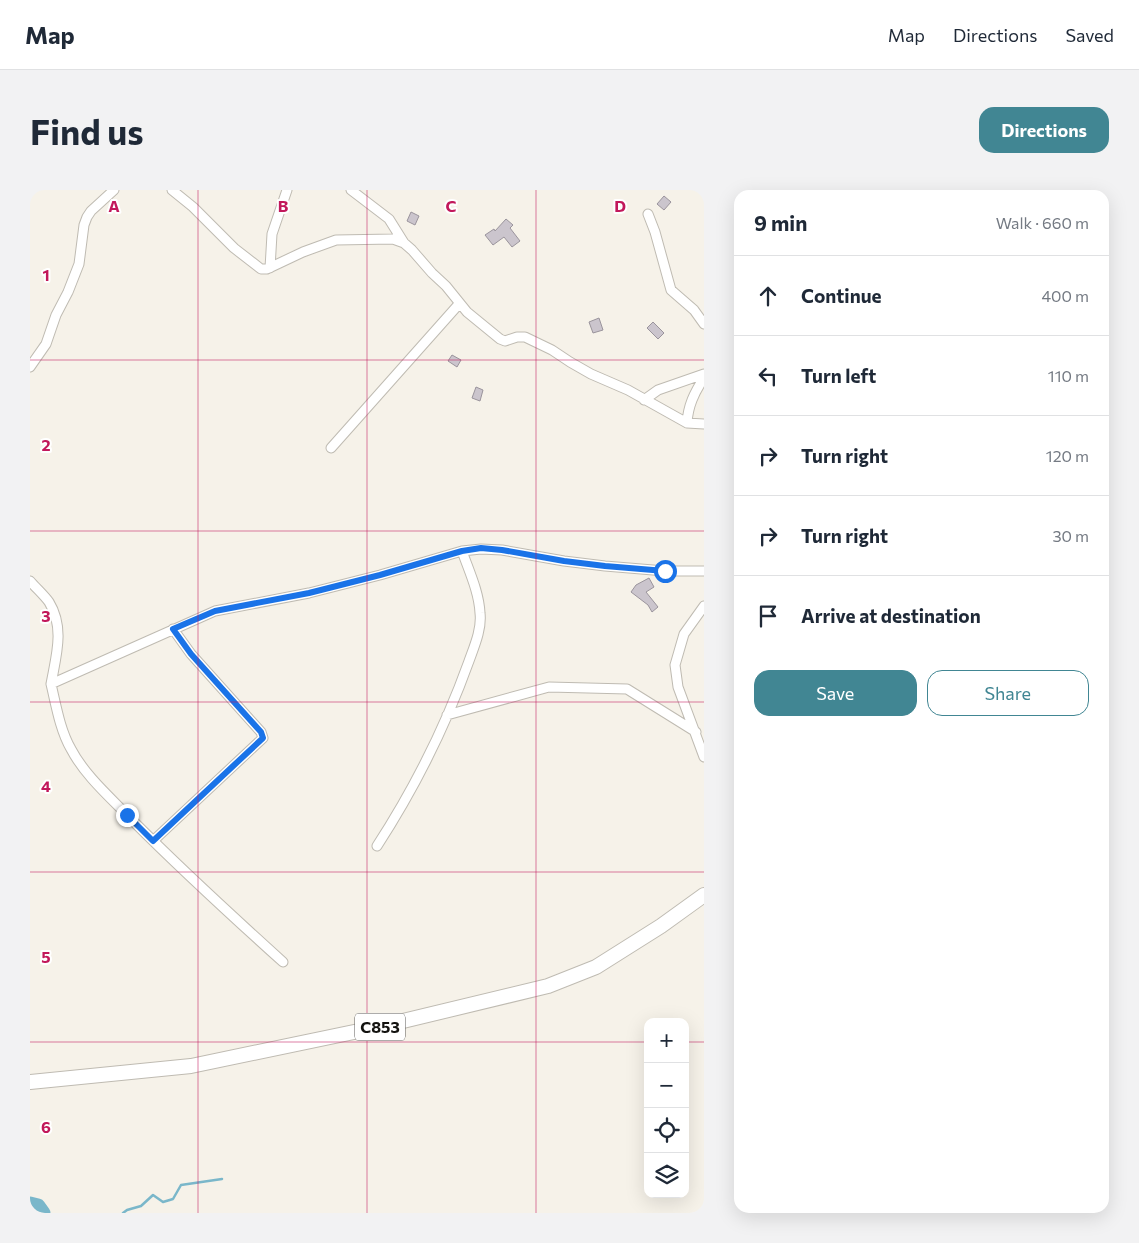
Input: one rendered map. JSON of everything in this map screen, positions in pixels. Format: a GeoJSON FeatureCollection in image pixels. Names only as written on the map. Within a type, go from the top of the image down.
{"type":"FeatureCollection","features":[{"type":"Feature","properties":{"kind":"main road","name":"C853"},"geometry":{"type":"LineString","coordinates":[[30,1082],[191,1066],[378,1027],[548,986],[596,967],[661,926],[704,895]]}},
{"type":"Feature","properties":{"kind":"street"},"geometry":{"type":"LineString","coordinates":[[30,367],[46,344],[56,315],[79,264],[87,217],[114,190]]}},
{"type":"Feature","properties":{"kind":"street"},"geometry":{"type":"LineString","coordinates":[[172,190],[193,207],[228,242],[261,269],[270,268],[303,252],[336,240],[393,239],[404,243]]}},
{"type":"Feature","properties":{"kind":"street"},"geometry":{"type":"LineString","coordinates":[[270,268],[272,234],[287,190]]}},
{"type":"Feature","properties":{"kind":"street"},"geometry":{"type":"LineString","coordinates":[[352,190],[389,219],[404,243],[432,274],[446,286],[459,304],[500,340],[525,337],[552,350],[591,374],[628,390],[687,423],[704,424]]}},
{"type":"Feature","properties":{"kind":"street"},"geometry":{"type":"LineString","coordinates":[[648,214],[671,290],[694,310],[704,324]]}},
{"type":"Feature","properties":{"kind":"street"},"geometry":{"type":"LineString","coordinates":[[331,448],[459,304]]}},
{"type":"Feature","properties":{"kind":"street"},"geometry":{"type":"LineString","coordinates":[[644,400],[658,390],[704,374]]}},
{"type":"Feature","properties":{"kind":"street"},"geometry":{"type":"LineString","coordinates":[[687,423],[691,401],[704,378]]}},
{"type":"Feature","properties":{"kind":"street"},"geometry":{"type":"LineString","coordinates":[[51,684],[173,629],[223,609],[309,593],[462,551],[481,548],[605,566],[665,571],[704,571]]}},
{"type":"Feature","properties":{"kind":"street"},"geometry":{"type":"LineString","coordinates":[[377,846],[399,812],[447,714],[462,680],[476,640],[481,614],[476,589],[462,551]]}},
{"type":"Feature","properties":{"kind":"street"},"geometry":{"type":"LineString","coordinates":[[30,581],[48,600],[54,613],[58,630],[58,647],[51,684],[65,736],[75,757],[95,781],[153,841],[203,890],[283,962]]}},
{"type":"Feature","properties":{"kind":"street"},"geometry":{"type":"LineString","coordinates":[[704,606],[684,634],[675,665],[678,687],[704,757]]}},
{"type":"Feature","properties":{"kind":"street"},"geometry":{"type":"LineString","coordinates":[[153,841],[261,742],[263,736],[191,654],[173,629]]}},
{"type":"Feature","properties":{"kind":"street"},"geometry":{"type":"LineString","coordinates":[[447,714],[549,687],[627,689],[696,732]]}},
{"type":"Feature","properties":{"kind":"building"},"geometry":{"type":"Polygon","coordinates":[[[664,196],[671,202],[664,210],[657,204],[664,196]]]}},
{"type":"Feature","properties":{"kind":"building"},"geometry":{"type":"Polygon","coordinates":[[[411,212],[419,216],[415,225],[407,221],[411,212]]]}},
{"type":"Feature","properties":{"kind":"building"},"geometry":{"type":"Polygon","coordinates":[[[506,219],[513,225],[510,228],[520,241],[512,247],[504,237],[493,245],[485,235],[494,229],[495,231],[506,219]]]}},
{"type":"Feature","properties":{"kind":"building"},"geometry":{"type":"Polygon","coordinates":[[[599,318],[603,330],[593,333],[589,322],[599,318]]]}},
{"type":"Feature","properties":{"kind":"building"},"geometry":{"type":"Polygon","coordinates":[[[653,322],[664,333],[658,339],[647,328],[653,322]]]}},
{"type":"Feature","properties":{"kind":"building"},"geometry":{"type":"Polygon","coordinates":[[[452,355],[461,360],[457,367],[448,361],[452,355]]]}},
{"type":"Feature","properties":{"kind":"building"},"geometry":{"type":"Polygon","coordinates":[[[476,387],[483,390],[480,401],[472,398],[476,387]]]}},
{"type":"Feature","properties":{"kind":"building"},"geometry":{"type":"Polygon","coordinates":[[[649,578],[654,587],[646,592],[658,607],[652,612],[648,605],[631,592],[636,585],[649,578]]]}},
{"type":"Feature","properties":{"kind":"waterway"},"geometry":{"type":"LineString","coordinates":[[123,1213],[141,1206],[153,1195],[163,1202],[173,1199],[181,1185],[222,1179]]}},
{"type":"Feature","properties":{"kind":"waterway"},"geometry":{"type":"LineString","coordinates":[[30,1204],[38,1206],[43,1213]]}},
{"type":"Feature","properties":{"kind":"route"},"geometry":{"type":"LineString","coordinates":[[127,815],[153,841],[261,742],[263,738],[261,732],[191,654],[173,629],[215,611],[230,607],[309,593],[380,575],[438,557],[481,548],[564,561],[665,571]]}}]}
